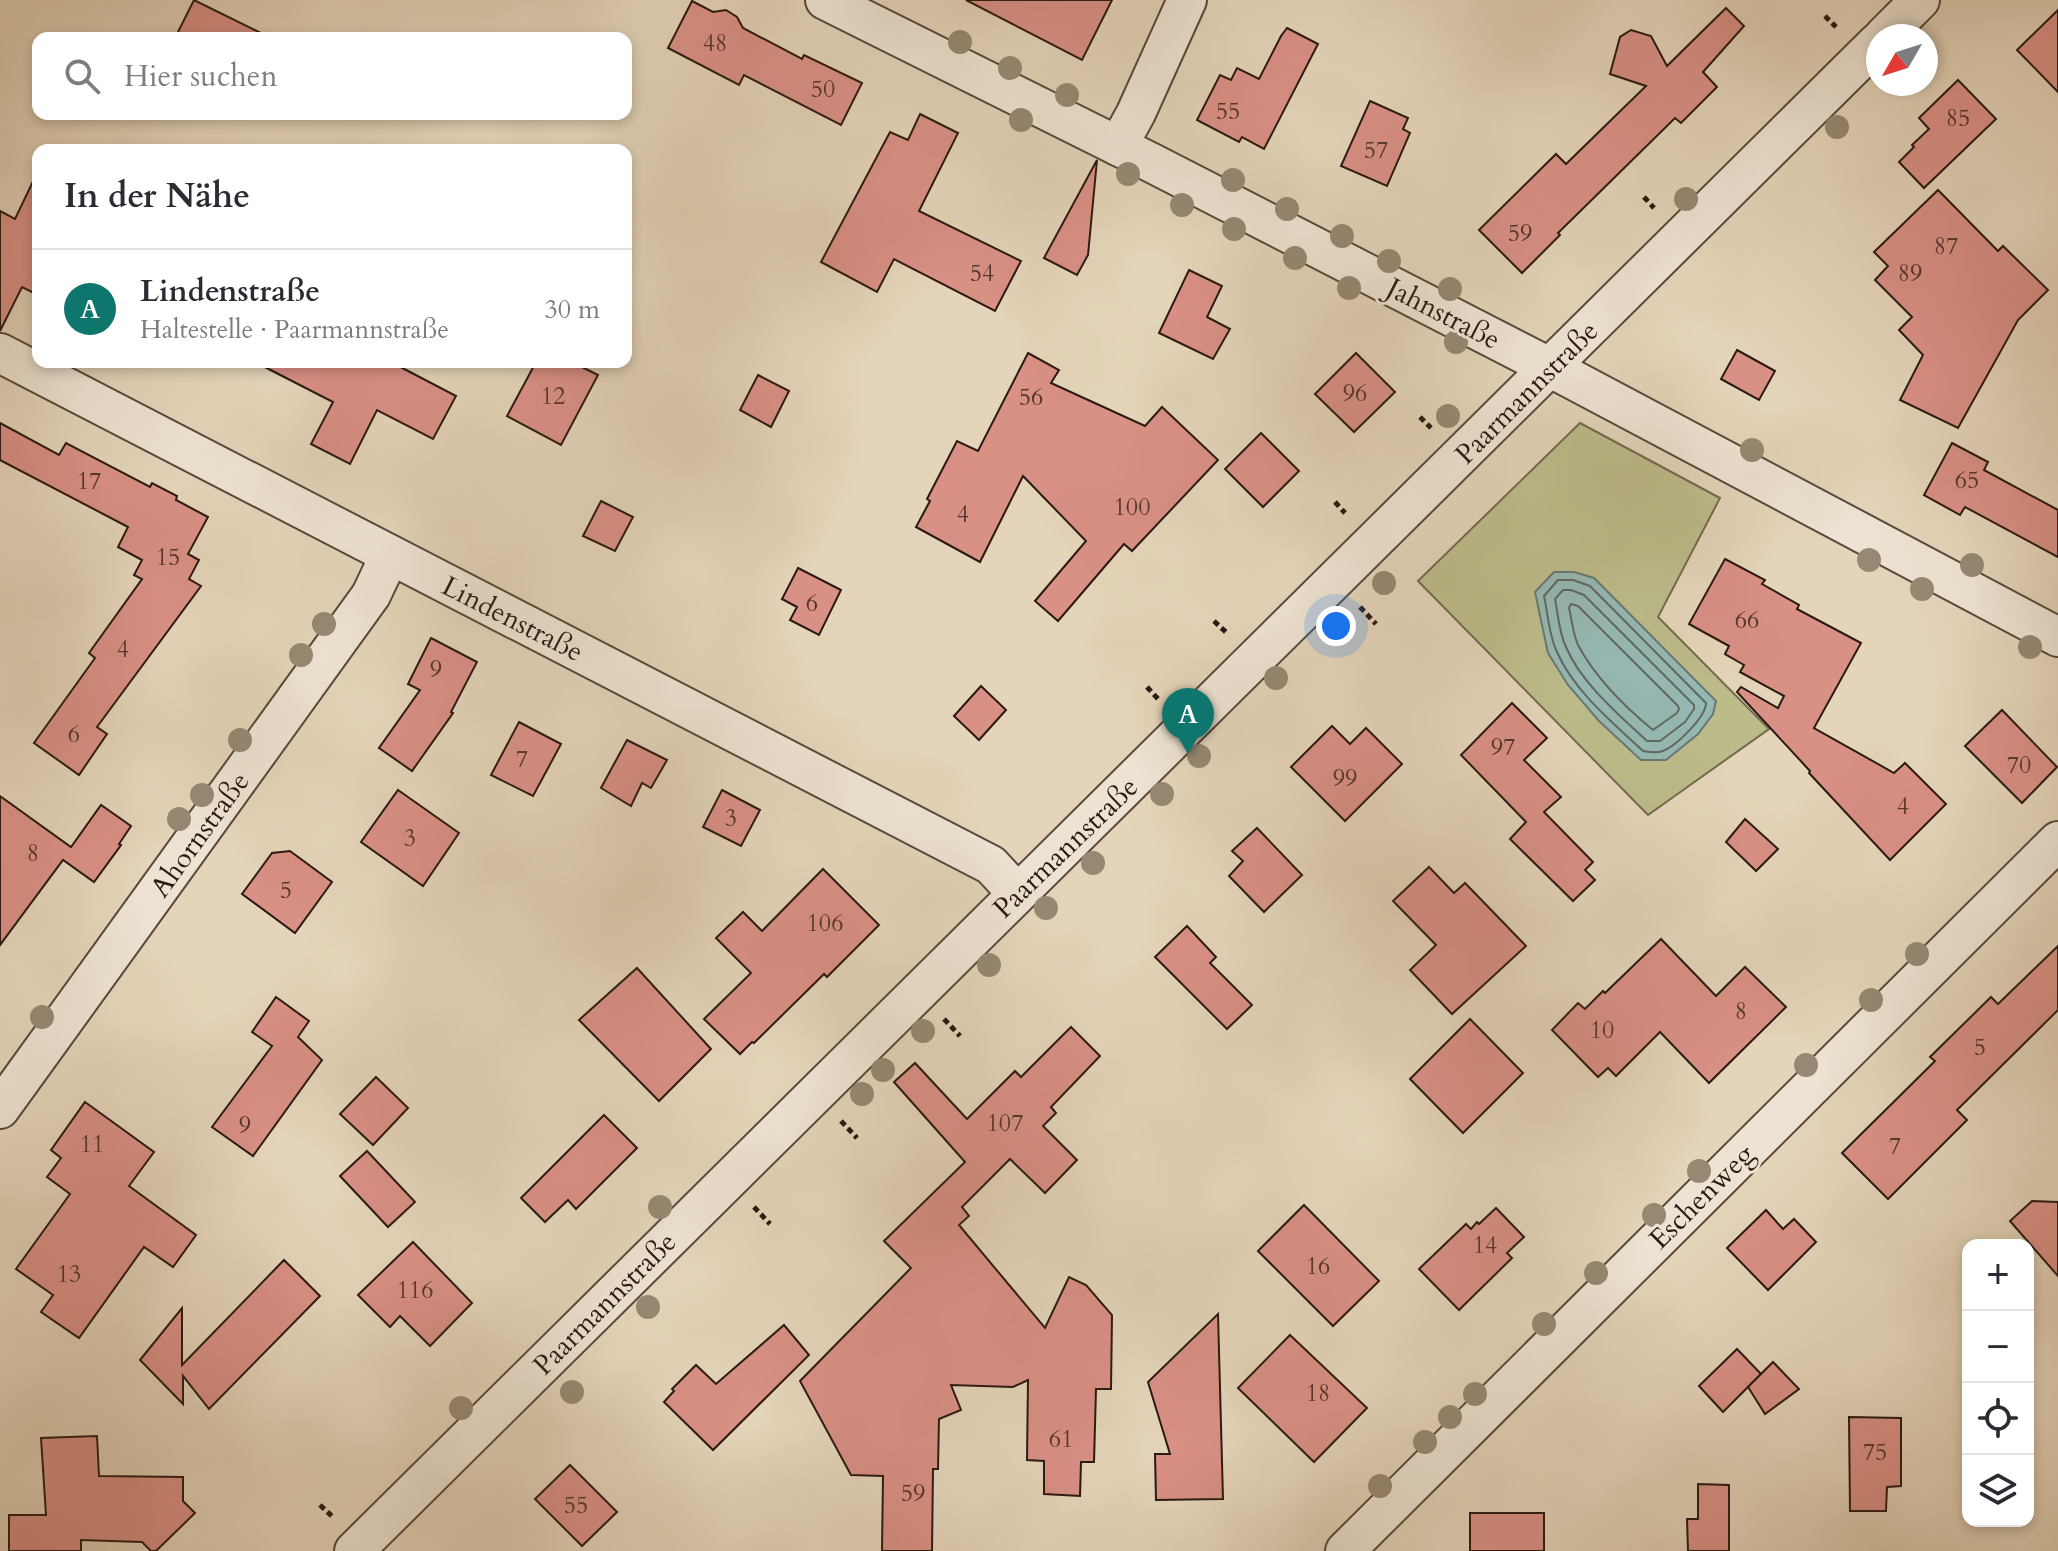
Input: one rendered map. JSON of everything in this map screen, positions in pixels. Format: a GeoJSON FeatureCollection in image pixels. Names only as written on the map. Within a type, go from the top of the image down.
{"type":"FeatureCollection","features":[{"type":"Feature","properties":{"kind":"street","name":"Jahnstraße"},"geometry":{"type":"LineString","coordinates":[[825,0],[1551,368],[2058,637]]}},
{"type":"Feature","properties":{"kind":"street"},"geometry":{"type":"LineString","coordinates":[[1118,146],[1187,0]]}},
{"type":"Feature","properties":{"kind":"street"},"geometry":{"type":"LineString","coordinates":[[1896,24],[1920,0]]}},
{"type":"Feature","properties":{"kind":"street","name":"Paarmannstraße"},"geometry":{"type":"LineString","coordinates":[[354,1551],[1866,54]]}},
{"type":"Feature","properties":{"kind":"street","name":"Lindenstraße"},"geometry":{"type":"LineString","coordinates":[[0,353],[991,865],[1017,893]]}},
{"type":"Feature","properties":{"kind":"street","name":"Ahornstraße"},"geometry":{"type":"LineString","coordinates":[[0,1109],[371,595],[390,555]]}},
{"type":"Feature","properties":{"kind":"street","name":"Eschenweg"},"geometry":{"type":"LineString","coordinates":[[1345,1551],[2058,841]]}},
{"type":"Feature","properties":{"kind":"shaded area"},"geometry":{"type":"Polygon","coordinates":[[[1580,423],[1720,498],[1658,617],[1769,729],[1648,815],[1418,581],[1580,423]]]}},
{"type":"Feature","properties":{"kind":"water"},"geometry":{"type":"Polygon","coordinates":[[[1554,572],[1574,572],[1594,578],[1716,701],[1713,714],[1698,734],[1666,760],[1641,760],[1599,721],[1568,685],[1548,653],[1535,592],[1554,572]]]}},
{"type":"Feature","properties":{"kind":"building"},"geometry":{"type":"Polygon","coordinates":[[[194,0],[259,32],[178,32],[194,0]]]}},
{"type":"Feature","properties":{"kind":"building"},"geometry":{"type":"Polygon","coordinates":[[[966,0],[1112,0],[1082,60],[966,0]]]}},
{"type":"Feature","properties":{"kind":"building"},"geometry":{"type":"Polygon","coordinates":[[[692,1],[713,12],[726,10],[737,17],[743,28],[802,59],[804,55],[862,83],[841,125],[744,75],[739,85],[668,48],[692,1]]]}},
{"type":"Feature","properties":{"kind":"building"},"geometry":{"type":"Polygon","coordinates":[[[1726,8],[1744,26],[1703,72],[1717,87],[1681,123],[1675,118],[1558,233],[1560,235],[1522,273],[1479,230],[1556,154],[1566,164],[1646,86],[1610,74],[1620,37],[1631,30],[1651,36],[1667,66],[1726,8]]]}},
{"type":"Feature","properties":{"kind":"building"},"geometry":{"type":"Polygon","coordinates":[[[2058,10],[2058,92],[2017,50],[2058,10]]]}},
{"type":"Feature","properties":{"kind":"building"},"geometry":{"type":"Polygon","coordinates":[[[1287,28],[1318,44],[1264,149],[1242,137],[1239,142],[1197,120],[1220,75],[1231,80],[1237,68],[1259,79],[1287,28]]]}},
{"type":"Feature","properties":{"kind":"building"},"geometry":{"type":"Polygon","coordinates":[[[1958,80],[1996,119],[1924,188],[1899,162],[1929,129],[1919,118],[1958,80]]]}},
{"type":"Feature","properties":{"kind":"building"},"geometry":{"type":"Polygon","coordinates":[[[1370,101],[1408,118],[1403,129],[1410,133],[1387,186],[1341,166],[1370,101]]]}},
{"type":"Feature","properties":{"kind":"building"},"geometry":{"type":"Polygon","coordinates":[[[920,114],[958,133],[919,211],[1021,261],[995,311],[894,259],[877,292],[821,262],[890,132],[908,140],[920,114]]]}},
{"type":"Feature","properties":{"kind":"building"},"geometry":{"type":"Polygon","coordinates":[[[1097,160],[1088,255],[1077,275],[1044,258],[1097,160]]]}},
{"type":"Feature","properties":{"kind":"building"},"geometry":{"type":"Polygon","coordinates":[[[32,184],[32,292],[22,287],[0,331],[0,211],[15,219],[32,184]]]}},
{"type":"Feature","properties":{"kind":"building"},"geometry":{"type":"Polygon","coordinates":[[[1938,190],[1998,251],[2003,246],[2048,290],[2018,320],[1958,428],[1900,400],[1923,355],[1899,330],[1912,317],[1875,280],[1888,266],[1874,252],[1938,190]]]}},
{"type":"Feature","properties":{"kind":"building"},"geometry":{"type":"Polygon","coordinates":[[[1189,270],[1222,286],[1207,317],[1230,329],[1213,359],[1159,333],[1189,270]]]}},
{"type":"Feature","properties":{"kind":"building"},"geometry":{"type":"Polygon","coordinates":[[[1737,350],[1775,371],[1759,400],[1721,379],[1737,350]]]}},
{"type":"Feature","properties":{"kind":"building"},"geometry":{"type":"Polygon","coordinates":[[[1028,353],[1059,370],[1051,383],[1145,426],[1162,407],[1218,460],[1132,551],[1124,544],[1058,621],[1035,601],[1086,541],[1023,476],[980,562],[916,527],[957,441],[978,451],[1028,353]]]}},
{"type":"Feature","properties":{"kind":"building"},"geometry":{"type":"Polygon","coordinates":[[[1356,353],[1395,392],[1354,432],[1315,394],[1356,353]]]}},
{"type":"Feature","properties":{"kind":"building"},"geometry":{"type":"Polygon","coordinates":[[[267,368],[402,368],[456,396],[433,439],[377,410],[350,464],[311,444],[333,402],[267,368]]]}},
{"type":"Feature","properties":{"kind":"building"},"geometry":{"type":"Polygon","coordinates":[[[533,368],[584,368],[598,375],[561,445],[507,416],[533,368]]]}},
{"type":"Feature","properties":{"kind":"building"},"geometry":{"type":"Polygon","coordinates":[[[758,375],[789,391],[771,427],[740,410],[758,375]]]}},
{"type":"Feature","properties":{"kind":"building"},"geometry":{"type":"Polygon","coordinates":[[[0,423],[59,455],[66,443],[150,487],[152,483],[177,496],[176,500],[208,517],[188,554],[199,560],[189,579],[201,586],[97,727],[107,734],[79,775],[34,743],[95,658],[89,653],[142,579],[134,575],[142,560],[118,547],[128,527],[0,460],[0,423]]]}},
{"type":"Feature","properties":{"kind":"building"},"geometry":{"type":"Polygon","coordinates":[[[1261,433],[1299,471],[1263,507],[1225,469],[1261,433]]]}},
{"type":"Feature","properties":{"kind":"building"},"geometry":{"type":"Polygon","coordinates":[[[1952,443],[1988,462],[1984,470],[2058,510],[2058,557],[1965,507],[1960,515],[1924,495],[1952,443]]]}},
{"type":"Feature","properties":{"kind":"building"},"geometry":{"type":"Polygon","coordinates":[[[601,501],[633,517],[615,551],[583,536],[601,501]]]}},
{"type":"Feature","properties":{"kind":"building"},"geometry":{"type":"Polygon","coordinates":[[[1725,559],[1765,580],[1762,584],[1799,605],[1797,609],[1861,643],[1814,728],[1894,773],[1905,763],[1946,804],[1890,860],[1737,692],[1741,687],[1778,708],[1784,696],[1740,672],[1744,665],[1725,654],[1729,646],[1689,624],[1725,559]]]}},
{"type":"Feature","properties":{"kind":"building"},"geometry":{"type":"Polygon","coordinates":[[[798,568],[841,590],[819,635],[790,620],[797,607],[782,599],[798,568]]]}},
{"type":"Feature","properties":{"kind":"building"},"geometry":{"type":"Polygon","coordinates":[[[431,638],[477,662],[453,713],[412,771],[379,748],[420,690],[408,684],[431,638]]]}},
{"type":"Feature","properties":{"kind":"building"},"geometry":{"type":"Polygon","coordinates":[[[981,686],[1006,710],[979,740],[954,716],[981,686]]]}},
{"type":"Feature","properties":{"kind":"building"},"geometry":{"type":"Polygon","coordinates":[[[1512,703],[1547,738],[1524,760],[1561,797],[1544,812],[1593,862],[1585,870],[1595,880],[1573,901],[1510,839],[1526,822],[1461,755],[1512,703]]]}},
{"type":"Feature","properties":{"kind":"building"},"geometry":{"type":"Polygon","coordinates":[[[2002,710],[2057,767],[2022,803],[1965,746],[2002,710]]]}},
{"type":"Feature","properties":{"kind":"building"},"geometry":{"type":"Polygon","coordinates":[[[519,722],[561,744],[533,796],[491,775],[519,722]]]}},
{"type":"Feature","properties":{"kind":"building"},"geometry":{"type":"Polygon","coordinates":[[[1332,726],[1350,744],[1366,728],[1402,764],[1345,821],[1291,767],[1332,726]]]}},
{"type":"Feature","properties":{"kind":"building"},"geometry":{"type":"Polygon","coordinates":[[[627,740],[667,760],[651,788],[642,783],[631,806],[601,788],[627,740]]]}},
{"type":"Feature","properties":{"kind":"building"},"geometry":{"type":"Polygon","coordinates":[[[398,790],[459,833],[423,886],[361,842],[398,790]]]}},
{"type":"Feature","properties":{"kind":"building"},"geometry":{"type":"Polygon","coordinates":[[[722,790],[760,810],[741,846],[703,827],[722,790]]]}},
{"type":"Feature","properties":{"kind":"building"},"geometry":{"type":"Polygon","coordinates":[[[0,796],[71,847],[101,805],[131,826],[94,882],[63,860],[0,945],[0,796]]]}},
{"type":"Feature","properties":{"kind":"building"},"geometry":{"type":"Polygon","coordinates":[[[1745,819],[1778,849],[1756,871],[1726,842],[1745,819]]]}},
{"type":"Feature","properties":{"kind":"building"},"geometry":{"type":"Polygon","coordinates":[[[1257,828],[1302,875],[1264,912],[1229,876],[1243,861],[1232,851],[1257,828]]]}},
{"type":"Feature","properties":{"kind":"building"},"geometry":{"type":"Polygon","coordinates":[[[290,851],[332,882],[295,933],[242,894],[272,853],[290,851]]]}},
{"type":"Feature","properties":{"kind":"building"},"geometry":{"type":"Polygon","coordinates":[[[1429,867],[1454,893],[1465,883],[1526,946],[1452,1014],[1410,970],[1436,945],[1393,901],[1429,867]]]}},
{"type":"Feature","properties":{"kind":"building"},"geometry":{"type":"Polygon","coordinates":[[[823,869],[879,925],[827,977],[824,974],[740,1054],[704,1019],[751,973],[716,938],[743,912],[762,931],[823,869]]]}},
{"type":"Feature","properties":{"kind":"building"},"geometry":{"type":"Polygon","coordinates":[[[1187,926],[1216,957],[1210,963],[1252,1005],[1227,1029],[1155,957],[1187,926]]]}},
{"type":"Feature","properties":{"kind":"building"},"geometry":{"type":"Polygon","coordinates":[[[1661,939],[1716,996],[1745,967],[1786,1007],[1709,1083],[1660,1032],[1616,1076],[1608,1068],[1598,1077],[1552,1030],[1578,1003],[1585,1009],[1603,991],[1605,993],[1661,939]]]}},
{"type":"Feature","properties":{"kind":"building"},"geometry":{"type":"Polygon","coordinates":[[[2058,946],[2058,1010],[1957,1110],[1967,1120],[1888,1199],[1842,1153],[1935,1061],[1930,1057],[1991,997],[1998,1004],[2058,946]]]}},
{"type":"Feature","properties":{"kind":"building"},"geometry":{"type":"Polygon","coordinates":[[[637,968],[711,1049],[659,1101],[579,1020],[637,968]]]}},
{"type":"Feature","properties":{"kind":"building"},"geometry":{"type":"Polygon","coordinates":[[[276,997],[309,1021],[298,1037],[322,1060],[253,1156],[212,1127],[272,1046],[252,1032],[276,997]]]}},
{"type":"Feature","properties":{"kind":"building"},"geometry":{"type":"Polygon","coordinates":[[[1470,1019],[1523,1073],[1463,1133],[1410,1079],[1470,1019]]]}},
{"type":"Feature","properties":{"kind":"building"},"geometry":{"type":"Polygon","coordinates":[[[1071,1027],[1100,1056],[1051,1107],[1056,1113],[1043,1126],[1077,1160],[1045,1193],[1010,1159],[962,1207],[969,1216],[959,1225],[1045,1328],[1069,1277],[1086,1285],[1112,1315],[1111,1389],[1096,1389],[1094,1462],[1081,1462],[1080,1496],[1044,1494],[1044,1461],[1027,1460],[1028,1380],[1013,1387],[951,1385],[961,1410],[939,1419],[938,1469],[933,1469],[932,1551],[882,1551],[883,1476],[851,1475],[800,1381],[911,1268],[884,1241],[965,1162],[894,1082],[915,1063],[967,1119],[1015,1071],[1021,1077],[1071,1027]]]}},
{"type":"Feature","properties":{"kind":"building"},"geometry":{"type":"Polygon","coordinates":[[[376,1077],[408,1108],[373,1145],[340,1114],[376,1077]]]}},
{"type":"Feature","properties":{"kind":"building"},"geometry":{"type":"Polygon","coordinates":[[[85,1102],[154,1152],[129,1186],[196,1235],[173,1267],[144,1247],[79,1338],[41,1312],[53,1295],[16,1269],[70,1194],[47,1177],[61,1158],[51,1150],[85,1102]]]}},
{"type":"Feature","properties":{"kind":"building"},"geometry":{"type":"Polygon","coordinates":[[[604,1115],[637,1148],[576,1209],[568,1200],[545,1222],[521,1198],[604,1115]]]}},
{"type":"Feature","properties":{"kind":"building"},"geometry":{"type":"Polygon","coordinates":[[[367,1151],[415,1202],[388,1227],[340,1176],[367,1151]]]}},
{"type":"Feature","properties":{"kind":"building"},"geometry":{"type":"Polygon","coordinates":[[[2032,1201],[2058,1202],[2058,1276],[2034,1248],[2034,1239],[2026,1239],[2010,1221],[2032,1201]]]}},
{"type":"Feature","properties":{"kind":"building"},"geometry":{"type":"Polygon","coordinates":[[[1304,1205],[1379,1281],[1333,1326],[1258,1251],[1304,1205]]]}},
{"type":"Feature","properties":{"kind":"building"},"geometry":{"type":"Polygon","coordinates":[[[1496,1208],[1524,1237],[1507,1253],[1512,1258],[1459,1310],[1419,1269],[1466,1224],[1471,1229],[1496,1208]]]}},
{"type":"Feature","properties":{"kind":"building"},"geometry":{"type":"Polygon","coordinates":[[[1766,1210],[1783,1229],[1794,1219],[1816,1242],[1768,1290],[1727,1248],[1766,1210]]]}},
{"type":"Feature","properties":{"kind":"building"},"geometry":{"type":"Polygon","coordinates":[[[413,1242],[472,1303],[430,1346],[400,1316],[390,1327],[358,1295],[413,1242]]]}},
{"type":"Feature","properties":{"kind":"building"},"geometry":{"type":"Polygon","coordinates":[[[284,1260],[320,1296],[209,1409],[183,1376],[183,1404],[140,1360],[182,1308],[182,1365],[284,1260]]]}},
{"type":"Feature","properties":{"kind":"building"},"geometry":{"type":"Polygon","coordinates":[[[1218,1314],[1223,1499],[1156,1500],[1155,1454],[1170,1454],[1148,1382],[1218,1314]]]}},
{"type":"Feature","properties":{"kind":"building"},"geometry":{"type":"Polygon","coordinates":[[[784,1325],[809,1355],[713,1450],[664,1402],[674,1391],[672,1389],[696,1365],[716,1384],[784,1325]]]}},
{"type":"Feature","properties":{"kind":"building"},"geometry":{"type":"Polygon","coordinates":[[[1290,1335],[1367,1408],[1314,1462],[1238,1388],[1290,1335]]]}},
{"type":"Feature","properties":{"kind":"building"},"geometry":{"type":"Polygon","coordinates":[[[1737,1349],[1761,1374],[1723,1412],[1699,1386],[1737,1349]]]}},
{"type":"Feature","properties":{"kind":"building"},"geometry":{"type":"Polygon","coordinates":[[[1773,1362],[1799,1389],[1765,1414],[1748,1387],[1773,1362]]]}},
{"type":"Feature","properties":{"kind":"building"},"geometry":{"type":"Polygon","coordinates":[[[1849,1417],[1901,1418],[1901,1486],[1887,1487],[1886,1511],[1850,1511],[1849,1417]]]}},
{"type":"Feature","properties":{"kind":"building"},"geometry":{"type":"Polygon","coordinates":[[[97,1436],[99,1476],[183,1477],[183,1501],[195,1513],[156,1551],[151,1551],[142,1542],[81,1540],[81,1551],[9,1551],[9,1515],[46,1515],[41,1438],[97,1436]]]}},
{"type":"Feature","properties":{"kind":"building"},"geometry":{"type":"Polygon","coordinates":[[[570,1465],[617,1512],[582,1546],[535,1499],[570,1465]]]}},
{"type":"Feature","properties":{"kind":"building"},"geometry":{"type":"Polygon","coordinates":[[[1698,1484],[1729,1485],[1729,1551],[1688,1551],[1687,1519],[1698,1519],[1698,1484]]]}},
{"type":"Feature","properties":{"kind":"building"},"geometry":{"type":"Polygon","coordinates":[[[1470,1513],[1544,1513],[1544,1551],[1470,1551],[1470,1513]]]}},
{"type":"Feature","properties":{"kind":"place","name":"Lindenstraße"},"geometry":{"type":"Point","coordinates":[1188,754]}}]}
